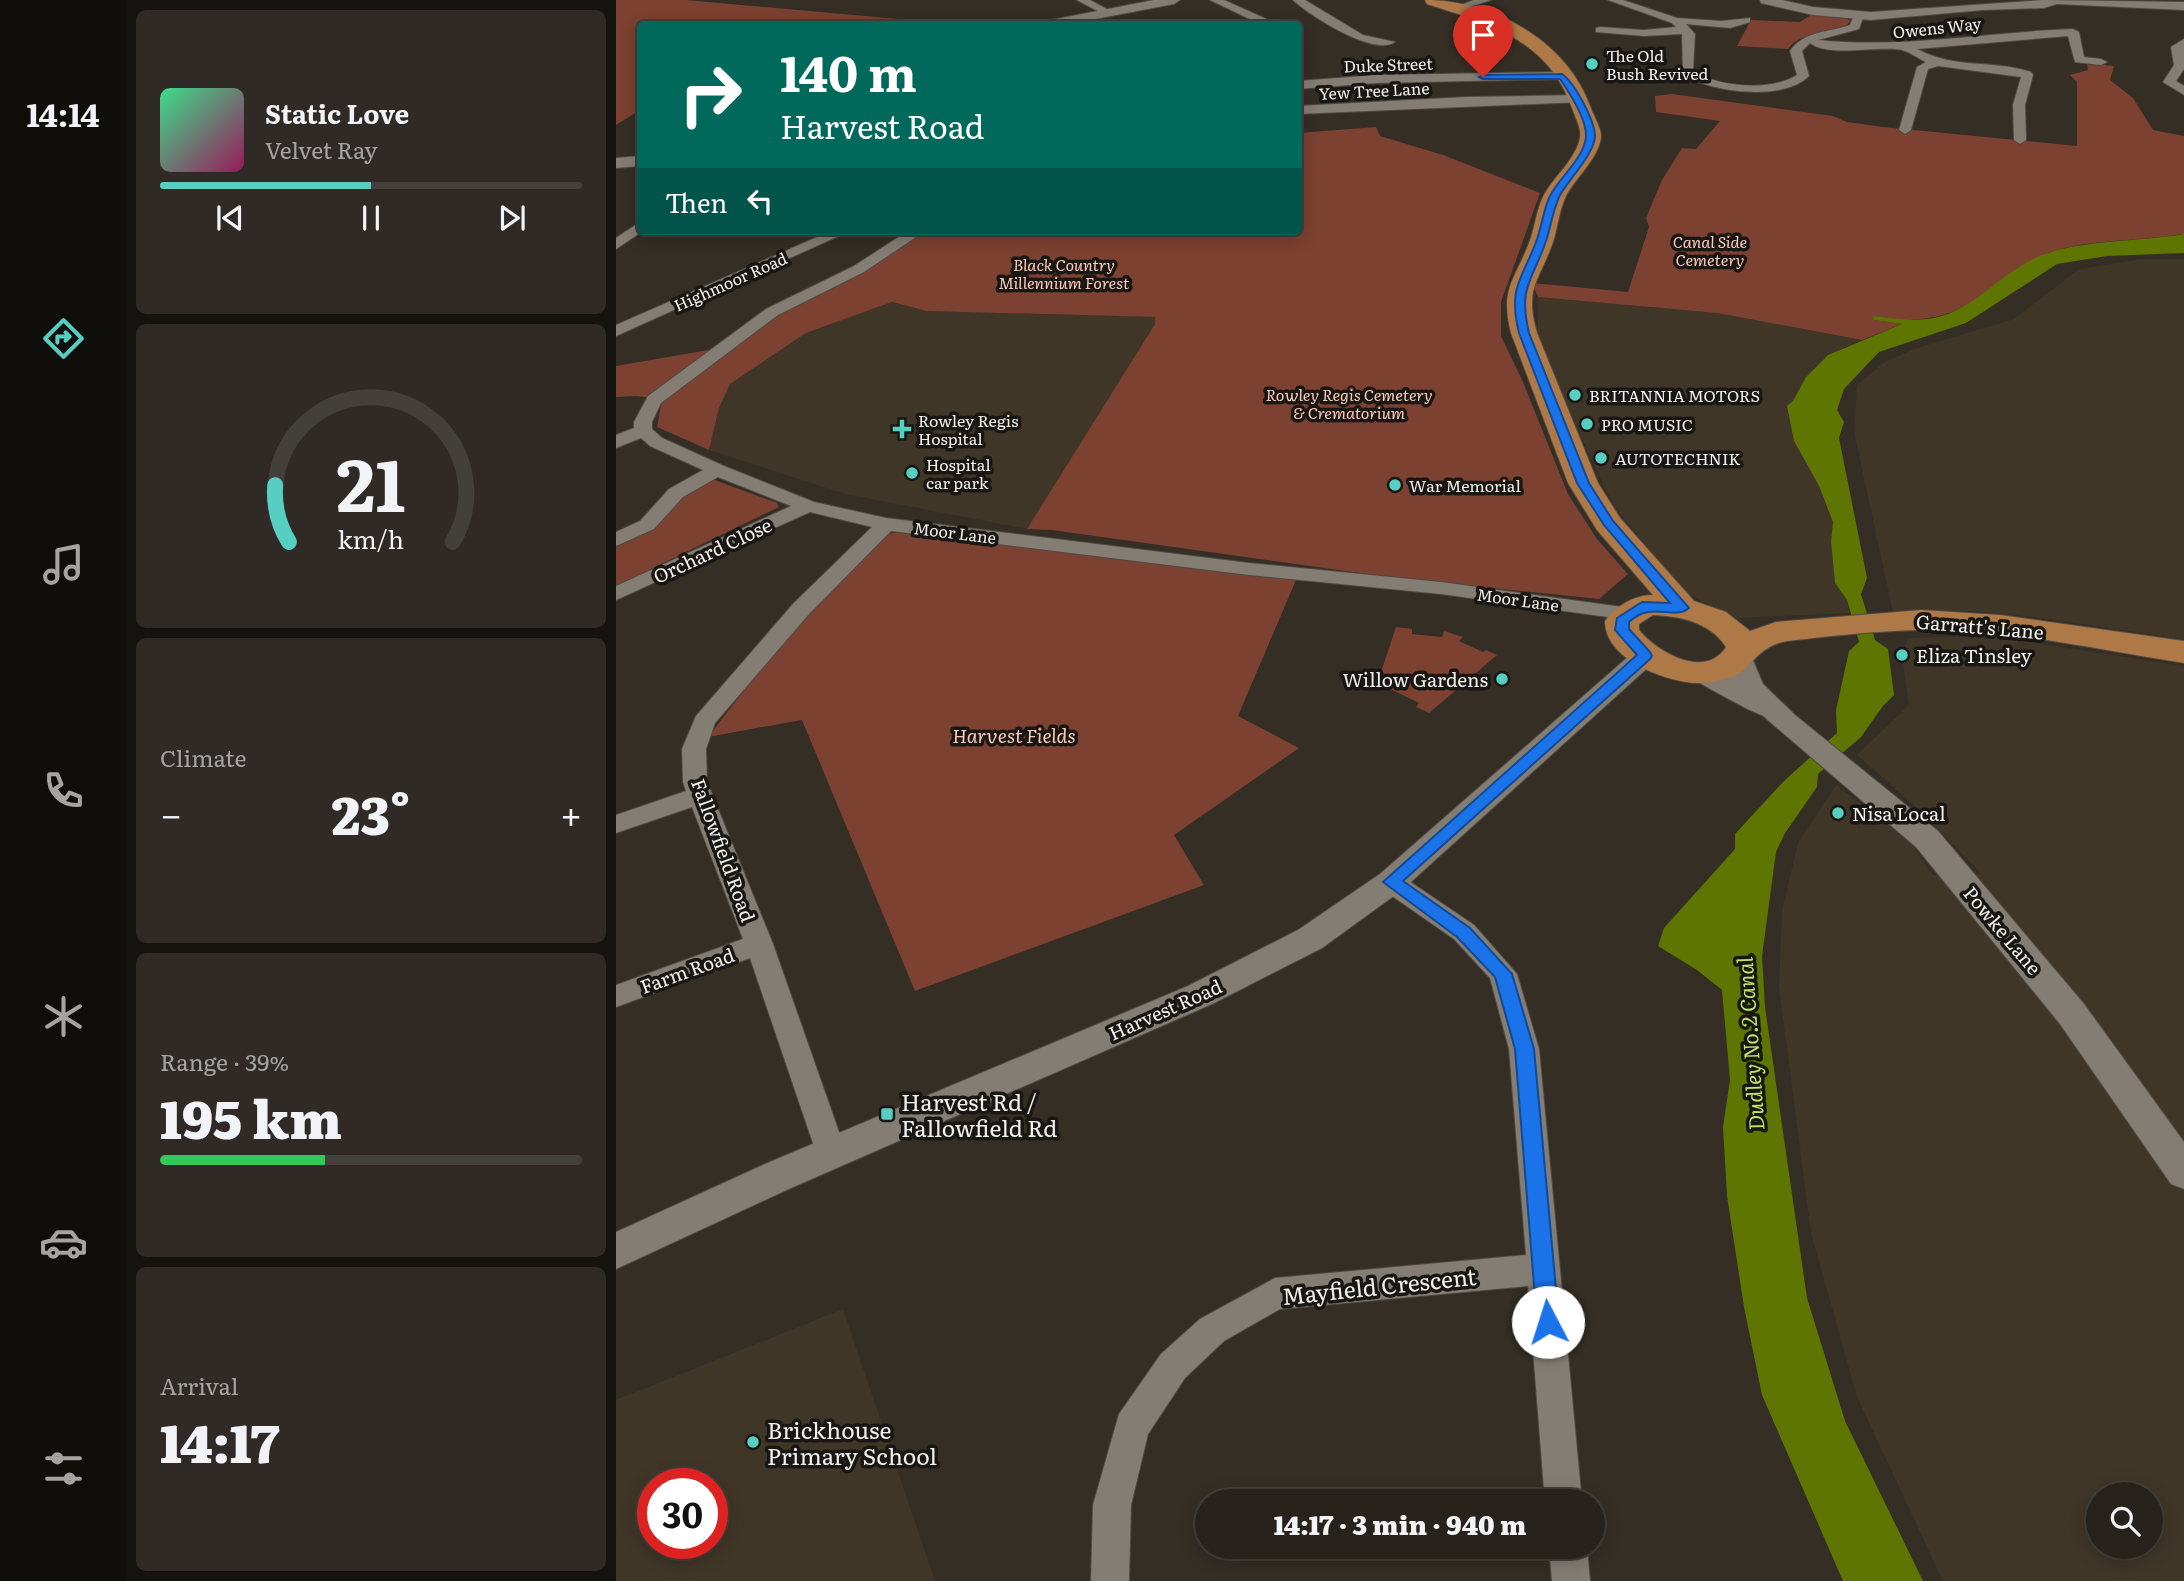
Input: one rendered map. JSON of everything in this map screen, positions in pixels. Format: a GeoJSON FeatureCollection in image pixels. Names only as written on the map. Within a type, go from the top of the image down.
{"type":"FeatureCollection","features":[{"type":"Feature","properties":{"kind":"main road"},"geometry":{"type":"LineString","coordinates":[[1433,0],[1496,21],[1528,37],[1548,56],[1578,99],[1591,135],[1587,148],[1554,197],[1541,243],[1521,284],[1518,310],[1524,333],[1583,483],[1608,523],[1682,608],[1735,642]]}},
{"type":"Feature","properties":{"kind":"main road"},"geometry":{"type":"LineString","coordinates":[[1682,608],[1647,605],[1622,621],[1622,630],[1645,656],[1666,666],[1696,671]]}},
{"type":"Feature","properties":{"kind":"main road","name":"Garratt's Lane"},"geometry":{"type":"LineString","coordinates":[[1696,671],[1714,672],[1735,642],[1776,632],[1894,621],[1976,622],[2184,652]]}},
{"type":"Feature","properties":{"kind":"street"},"geometry":{"type":"LineString","coordinates":[[1082,0],[1109,13]]}},
{"type":"Feature","properties":{"kind":"street"},"geometry":{"type":"LineString","coordinates":[[1067,21],[1174,0]]}},
{"type":"Feature","properties":{"kind":"street"},"geometry":{"type":"LineString","coordinates":[[1215,0],[1266,21]]}},
{"type":"Feature","properties":{"kind":"street"},"geometry":{"type":"LineString","coordinates":[[1298,0],[1360,38],[1389,42]]}},
{"type":"Feature","properties":{"kind":"street"},"geometry":{"type":"LineString","coordinates":[[1458,8],[1486,0]]}},
{"type":"Feature","properties":{"kind":"street"},"geometry":{"type":"LineString","coordinates":[[1613,0],[1682,26]]}},
{"type":"Feature","properties":{"kind":"street"},"geometry":{"type":"LineString","coordinates":[[1766,0],[1814,10],[1859,15],[2044,4],[2055,0],[2184,6]]}},
{"type":"Feature","properties":{"kind":"street"},"geometry":{"type":"LineString","coordinates":[[1995,5],[2018,0]]}},
{"type":"Feature","properties":{"kind":"street"},"geometry":{"type":"LineString","coordinates":[[1682,26],[1687,72],[1710,83],[1761,88],[1798,81],[1803,76],[1796,51],[1805,41],[1855,27],[1859,15]]}},
{"type":"Feature","properties":{"kind":"street"},"geometry":{"type":"LineString","coordinates":[[1600,30],[1612,28],[1644,33],[1682,26],[1695,20],[1734,24],[1746,20]]}},
{"type":"Feature","properties":{"kind":"street","name":"Owens Way"},"geometry":{"type":"LineString","coordinates":[[1805,41],[1845,48],[1905,47],[1989,37],[2073,32],[2081,63],[2101,62]]}},
{"type":"Feature","properties":{"kind":"street"},"geometry":{"type":"LineString","coordinates":[[2184,42],[2177,47],[2183,60],[2179,71],[2169,82],[2184,91]]}},
{"type":"Feature","properties":{"kind":"street"},"geometry":{"type":"LineString","coordinates":[[1905,47],[1936,62],[2010,70],[2027,75],[2019,105],[2020,140]]}},
{"type":"Feature","properties":{"kind":"street"},"geometry":{"type":"LineString","coordinates":[[1905,130],[1923,67],[1936,62]]}},
{"type":"Feature","properties":{"kind":"street","name":"Duke Street"},"geometry":{"type":"LineString","coordinates":[[1302,85],[1369,79],[1562,76]]}},
{"type":"Feature","properties":{"kind":"street","name":"Yew Tree Lane"},"geometry":{"type":"LineString","coordinates":[[1302,110],[1466,101],[1578,99]]}},
{"type":"Feature","properties":{"kind":"street"},"geometry":{"type":"LineString","coordinates":[[616,163],[637,161]]}},
{"type":"Feature","properties":{"kind":"street"},"geometry":{"type":"LineString","coordinates":[[616,245],[637,228]]}},
{"type":"Feature","properties":{"kind":"street","name":"Highmoor Road"},"geometry":{"type":"LineString","coordinates":[[616,331],[834,235]]}},
{"type":"Feature","properties":{"kind":"street"},"geometry":{"type":"LineString","coordinates":[[616,442],[643,431],[643,422],[654,400],[772,312],[859,270],[912,235]]}},
{"type":"Feature","properties":{"kind":"street","name":"Moor Lane"},"geometry":{"type":"LineString","coordinates":[[643,431],[656,442],[717,470],[808,506],[886,524],[1249,569],[1441,589],[1630,614]]}},
{"type":"Feature","properties":{"kind":"street"},"geometry":{"type":"LineString","coordinates":[[616,540],[647,525],[676,493],[717,470]]}},
{"type":"Feature","properties":{"kind":"street","name":"Orchard Close"},"geometry":{"type":"LineString","coordinates":[[616,594],[808,506]]}},
{"type":"Feature","properties":{"kind":"street","name":"Fallowfield Road"},"geometry":{"type":"LineString","coordinates":[[831,1153],[759,944],[695,782],[694,748],[704,721],[801,608],[886,524]]}},
{"type":"Feature","properties":{"kind":"street","name":"Powke Lane"},"geometry":{"type":"LineString","coordinates":[[1735,642],[1741,668],[1752,689],[1784,721]]}},
{"type":"Feature","properties":{"kind":"street","name":"Harvest Road"},"geometry":{"type":"LineString","coordinates":[[616,1251],[831,1153],[1200,995],[1310,939],[1391,882],[1645,656]]}},
{"type":"Feature","properties":{"kind":"street","name":"Powke Lane"},"geometry":{"type":"LineString","coordinates":[[1696,671],[1730,686],[1784,721],[1927,839],[2073,1014],[2184,1172]]}},
{"type":"Feature","properties":{"kind":"street"},"geometry":{"type":"LineString","coordinates":[[616,824],[700,795]]}},
{"type":"Feature","properties":{"kind":"street"},"geometry":{"type":"LineString","coordinates":[[1391,882],[1464,932],[1503,974],[1524,1049],[1563,1489]]}},
{"type":"Feature","properties":{"kind":"street","name":"Farm Road"},"geometry":{"type":"LineString","coordinates":[[616,996],[759,944]]}},
{"type":"Feature","properties":{"kind":"street","name":"Mayfield Crescent"},"geometry":{"type":"LineString","coordinates":[[1110,1581],[1112,1505],[1132,1427],[1172,1366],[1212,1331],[1275,1294],[1512,1270],[1543,1271]]}},
{"type":"Feature","properties":{"kind":"street"},"geometry":{"type":"LineString","coordinates":[[1569,1559],[1572,1581]]}},
{"type":"Feature","properties":{"kind":"shaded area"},"geometry":{"type":"Polygon","coordinates":[[[2142,259],[2184,259],[2184,640],[2051,619],[1974,611],[1893,612],[1854,432],[1857,385],[1885,362],[1914,349],[2014,319],[2079,269],[2142,259]]]}},
{"type":"Feature","properties":{"kind":"shaded area"},"geometry":{"type":"Polygon","coordinates":[[[1538,297],[1717,313],[1862,340],[1828,355],[1815,366],[1793,401],[1794,441],[1819,486],[1833,522],[1831,542],[1835,583],[1847,600],[1850,613],[1734,618],[1686,593],[1616,509],[1603,484],[1545,358],[1538,333],[1538,297]]]}},
{"type":"Feature","properties":{"kind":"shaded area","name":"Rowley Regis Hospital"},"geometry":{"type":"Polygon","coordinates":[[[892,302],[927,311],[1155,317],[1155,324],[1027,529],[845,494],[709,450],[719,408],[730,384],[806,333],[892,302]]]}},
{"type":"Feature","properties":{"kind":"shaded area"},"geometry":{"type":"Polygon","coordinates":[[[1990,636],[2184,666],[2184,1581],[1943,1581],[1857,1397],[1811,1233],[1779,987],[1782,910],[1798,843],[1836,785],[1911,843],[1933,875],[1982,874],[1918,809],[1857,755],[1909,705],[1902,655],[1908,638],[1990,636]]]}},
{"type":"Feature","properties":{"kind":"shaded area","name":"Brickhouse Primary School"},"geometry":{"type":"Polygon","coordinates":[[[843,1309],[935,1581],[616,1581],[616,1400],[843,1309]]]}},
{"type":"Feature","properties":{"kind":"green space"},"geometry":{"type":"Polygon","coordinates":[[[616,0],[686,0],[920,21],[637,21],[637,112],[616,125],[616,0]]]}},
{"type":"Feature","properties":{"kind":"green space"},"geometry":{"type":"Polygon","coordinates":[[[1814,13],[1851,21],[1836,30],[1802,38],[1788,49],[1737,46],[1751,20],[1800,22],[1814,13]]]}},
{"type":"Feature","properties":{"kind":"green space","name":"Canal Side Cemetery"},"geometry":{"type":"Polygon","coordinates":[[[2087,63],[2114,66],[2110,80],[2133,98],[2153,130],[2184,136],[2184,234],[2093,243],[2057,250],[2016,269],[1973,301],[1949,313],[1921,319],[1874,320],[1902,324],[1862,340],[1717,313],[1538,297],[1532,283],[1628,292],[1649,227],[1646,218],[1662,180],[1682,148],[1696,149],[1720,121],[1656,112],[1655,96],[1672,94],[1833,116],[1847,122],[1883,127],[2077,146],[2077,82],[2070,75],[2088,70],[2087,63]]]}},
{"type":"Feature","properties":{"kind":"green space","name":"Rowley Regis Cemetery & Crematorium"},"geometry":{"type":"Polygon","coordinates":[[[1376,127],[1380,136],[1443,155],[1540,193],[1501,302],[1501,336],[1523,382],[1568,494],[1597,539],[1628,574],[1599,599],[1396,578],[1052,530],[1027,529],[1155,324],[1155,317],[927,311],[892,302],[806,333],[730,384],[719,408],[709,450],[657,427],[662,399],[616,397],[616,366],[737,345],[792,306],[870,268],[920,235],[1302,235],[1302,133],[1376,127]]]}},
{"type":"Feature","properties":{"kind":"green space"},"geometry":{"type":"Polygon","coordinates":[[[712,479],[777,503],[779,507],[616,586],[616,545],[683,496],[712,479]]]}},
{"type":"Feature","properties":{"kind":"green space","name":"Harvest Fields"},"geometry":{"type":"Polygon","coordinates":[[[905,531],[1296,580],[1238,716],[1299,748],[1174,835],[1204,885],[915,991],[802,720],[708,737],[784,639],[880,535],[905,531]]]}},
{"type":"Feature","properties":{"kind":"green space"},"geometry":{"type":"Polygon","coordinates":[[[1396,627],[1412,629],[1412,634],[1442,637],[1444,631],[1463,637],[1459,641],[1483,652],[1486,650],[1497,655],[1429,713],[1416,707],[1419,703],[1382,685],[1378,688],[1369,680],[1371,677],[1379,678],[1396,627]]]}},
{"type":"Feature","properties":{"kind":"water","name":"Dudley No.2 Canal"},"geometry":{"type":"Polygon","coordinates":[[[2184,234],[2184,253],[2107,256],[2057,264],[1966,323],[1879,352],[1844,389],[1837,410],[1844,422],[1839,438],[1867,578],[1861,594],[1875,640],[1888,649],[1894,695],[1861,737],[1818,774],[1817,787],[1785,833],[1776,852],[1762,956],[1765,1007],[1807,1298],[1845,1421],[1923,1581],[1843,1581],[1762,1395],[1744,1307],[1727,1196],[1723,1127],[1730,1080],[1722,990],[1697,970],[1658,946],[1664,928],[1735,849],[1735,834],[1784,781],[1837,733],[1836,710],[1849,651],[1859,642],[1847,600],[1835,583],[1831,542],[1833,522],[1819,486],[1794,441],[1787,406],[1793,401],[1806,377],[1828,355],[1902,324],[1874,320],[1873,316],[1913,320],[1942,316],[1958,310],[2013,271],[2042,255],[2094,243],[2184,234]]]}},
{"type":"Feature","properties":{"kind":"place","name":"The Old Bush Revived"},"geometry":{"type":"Point","coordinates":[1592,64]}},
{"type":"Feature","properties":{"kind":"place","name":"BRITANNIA MOTORS"},"geometry":{"type":"Point","coordinates":[1575,395]}},
{"type":"Feature","properties":{"kind":"place","name":"PRO MUSIC"},"geometry":{"type":"Point","coordinates":[1587,424]}},
{"type":"Feature","properties":{"kind":"place","name":"Rowley Regis Hospital"},"geometry":{"type":"Point","coordinates":[902,429]}},
{"type":"Feature","properties":{"kind":"place","name":"AUTOTECHNIK"},"geometry":{"type":"Point","coordinates":[1601,458]}},
{"type":"Feature","properties":{"kind":"place","name":"Hospital car park"},"geometry":{"type":"Point","coordinates":[912,473]}},
{"type":"Feature","properties":{"kind":"place","name":"War Memorial"},"geometry":{"type":"Point","coordinates":[1395,485]}},
{"type":"Feature","properties":{"kind":"place","name":"Eliza Tinsley"},"geometry":{"type":"Point","coordinates":[1902,655]}},
{"type":"Feature","properties":{"kind":"place","name":"Willow Gardens"},"geometry":{"type":"Point","coordinates":[1502,679]}},
{"type":"Feature","properties":{"kind":"place","name":"Nisa Local"},"geometry":{"type":"Point","coordinates":[1838,813]}},
{"type":"Feature","properties":{"kind":"place","name":"Harvest Rd / Fallowfield Rd"},"geometry":{"type":"Point","coordinates":[887,1114]}},
{"type":"Feature","properties":{"kind":"place","name":"Brickhouse Primary School"},"geometry":{"type":"Point","coordinates":[753,1442]}},
{"type":"Feature","properties":{"kind":"route"},"geometry":{"type":"LineString","coordinates":[[1483,77],[1562,76],[1578,99],[1591,135],[1587,148],[1554,197],[1541,243],[1521,284],[1518,310],[1524,333],[1583,483],[1608,523],[1682,608],[1647,605],[1622,621],[1622,630],[1630,643],[1645,656],[1391,882],[1464,932],[1503,974],[1524,1049],[1548,1322]]}},
{"type":"Feature","properties":{"kind":"park label","name":"Black Country Millennium Forest"},"geometry":{"type":"Point","coordinates":[1064,273]}}]}
